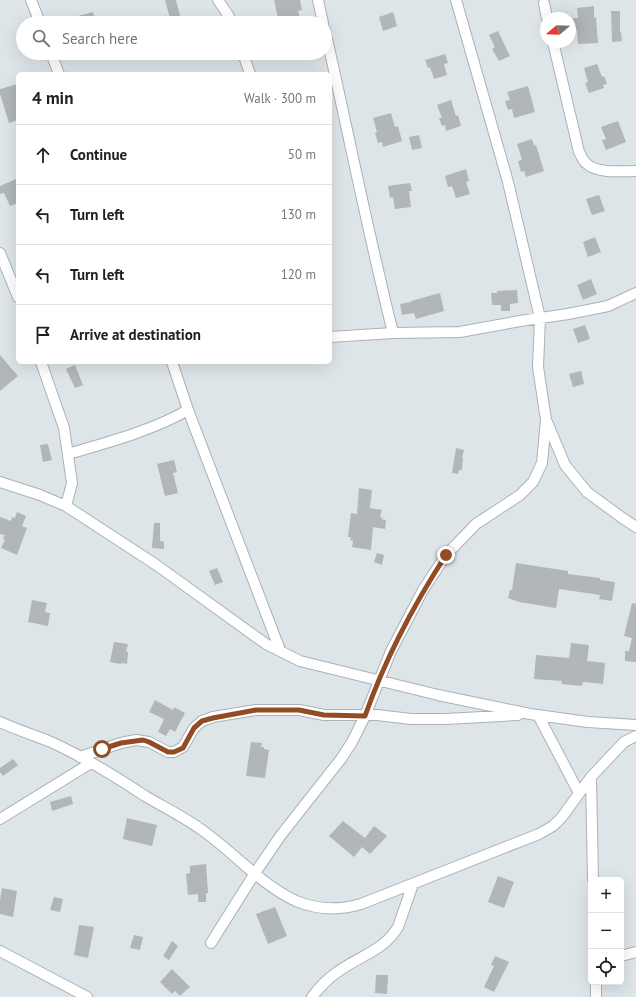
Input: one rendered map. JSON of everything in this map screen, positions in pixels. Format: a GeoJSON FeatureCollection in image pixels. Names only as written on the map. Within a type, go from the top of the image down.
{"type":"FeatureCollection","features":[{"type":"Feature","properties":{"kind":"street"},"geometry":{"type":"LineString","coordinates":[[31,0],[37,16]]}},
{"type":"Feature","properties":{"kind":"street"},"geometry":{"type":"LineString","coordinates":[[218,0],[228,16]]}},
{"type":"Feature","properties":{"kind":"street"},"geometry":{"type":"LineString","coordinates":[[318,0],[321,16]]}},
{"type":"Feature","properties":{"kind":"street"},"geometry":{"type":"LineString","coordinates":[[456,0],[508,182],[540,318],[538,367],[546,420],[565,466],[587,492],[636,527]]}},
{"type":"Feature","properties":{"kind":"street"},"geometry":{"type":"LineString","coordinates":[[544,3],[546,12]]}},
{"type":"Feature","properties":{"kind":"street"},"geometry":{"type":"LineString","coordinates":[[554,48],[579,152],[585,163],[593,168],[604,170],[636,171]]}},
{"type":"Feature","properties":{"kind":"street"},"geometry":{"type":"LineString","coordinates":[[54,60],[58,72]]}},
{"type":"Feature","properties":{"kind":"street"},"geometry":{"type":"LineString","coordinates":[[245,60],[249,72]]}},
{"type":"Feature","properties":{"kind":"street"},"geometry":{"type":"LineString","coordinates":[[332,60],[392,334]]}},
{"type":"Feature","properties":{"kind":"street"},"geometry":{"type":"LineString","coordinates":[[0,253],[16,292]]}},
{"type":"Feature","properties":{"kind":"street"},"geometry":{"type":"LineString","coordinates":[[332,338],[460,332],[608,306],[636,293]]}},
{"type":"Feature","properties":{"kind":"street"},"geometry":{"type":"LineString","coordinates":[[42,364],[64,428],[72,483],[66,506]]}},
{"type":"Feature","properties":{"kind":"street"},"geometry":{"type":"LineString","coordinates":[[173,364],[188,410],[280,650]]}},
{"type":"Feature","properties":{"kind":"street"},"geometry":{"type":"LineString","coordinates":[[68,454],[107,443],[169,421],[188,410]]}},
{"type":"Feature","properties":{"kind":"street"},"geometry":{"type":"LineString","coordinates":[[211,943],[281,835],[341,759],[352,742],[365,716],[378,680],[391,651],[424,590],[446,555],[476,524],[520,495],[533,482],[542,463],[546,420]]}},
{"type":"Feature","properties":{"kind":"street"},"geometry":{"type":"LineString","coordinates":[[0,482],[40,495],[66,506],[156,564],[266,644],[300,661],[438,695],[534,714],[588,722],[636,725]]}},
{"type":"Feature","properties":{"kind":"street"},"geometry":{"type":"LineString","coordinates":[[80,757],[121,743],[136,740],[149,742],[168,752],[174,752],[183,748],[194,728],[202,721],[256,710],[299,710],[324,715],[377,715],[410,719],[446,719],[534,714]]}},
{"type":"Feature","properties":{"kind":"street"},"geometry":{"type":"LineString","coordinates":[[534,714],[579,793]]}},
{"type":"Feature","properties":{"kind":"street"},"geometry":{"type":"LineString","coordinates":[[0,722],[50,742],[91,763],[196,826],[218,841],[255,873],[282,893],[306,905],[323,909],[352,907],[539,834],[553,826],[562,818],[591,777],[624,742],[636,736]]}},
{"type":"Feature","properties":{"kind":"street"},"geometry":{"type":"LineString","coordinates":[[0,819],[91,763]]}},
{"type":"Feature","properties":{"kind":"street"},"geometry":{"type":"LineString","coordinates":[[591,777],[592,877]]}},
{"type":"Feature","properties":{"kind":"street"},"geometry":{"type":"LineString","coordinates":[[312,997],[336,972],[363,958],[383,945],[395,933],[413,884]]}},
{"type":"Feature","properties":{"kind":"street"},"geometry":{"type":"LineString","coordinates":[[0,951],[87,997]]}},
{"type":"Feature","properties":{"kind":"street"},"geometry":{"type":"LineString","coordinates":[[624,955],[636,952]]}},
{"type":"Feature","properties":{"kind":"street"},"geometry":{"type":"LineString","coordinates":[[596,985],[596,997]]}},
{"type":"Feature","properties":{"kind":"building"},"geometry":{"type":"Polygon","coordinates":[[[165,0],[176,0],[180,16],[169,16],[165,0]]]}},
{"type":"Feature","properties":{"kind":"building"},"geometry":{"type":"Polygon","coordinates":[[[274,0],[300,0],[302,10],[298,11],[299,16],[277,16],[274,0]]]}},
{"type":"Feature","properties":{"kind":"building"},"geometry":{"type":"Polygon","coordinates":[[[594,6],[594,18],[596,17],[598,43],[578,44],[576,30],[576,18],[578,18],[577,8],[594,6]]]}},
{"type":"Feature","properties":{"kind":"building"},"geometry":{"type":"Polygon","coordinates":[[[611,11],[620,11],[620,32],[622,41],[612,42],[611,11]]]}},
{"type":"Feature","properties":{"kind":"building"},"geometry":{"type":"Polygon","coordinates":[[[93,12],[94,16],[78,16],[93,12]]]}},
{"type":"Feature","properties":{"kind":"building"},"geometry":{"type":"Polygon","coordinates":[[[393,12],[397,26],[383,31],[379,17],[393,12]]]}},
{"type":"Feature","properties":{"kind":"building"},"geometry":{"type":"Polygon","coordinates":[[[498,31],[510,56],[499,61],[492,49],[495,47],[489,35],[498,31]]]}},
{"type":"Feature","properties":{"kind":"building"},"geometry":{"type":"Polygon","coordinates":[[[445,54],[448,63],[444,64],[447,75],[434,79],[430,67],[428,68],[425,60],[445,54]]]}},
{"type":"Feature","properties":{"kind":"building"},"geometry":{"type":"Polygon","coordinates":[[[597,64],[602,77],[604,76],[607,84],[603,85],[604,88],[589,93],[585,83],[588,82],[584,68],[597,64]]]}},
{"type":"Feature","properties":{"kind":"building"},"geometry":{"type":"Polygon","coordinates":[[[16,85],[16,121],[9,123],[0,94],[0,89],[16,85]]]}},
{"type":"Feature","properties":{"kind":"building"},"geometry":{"type":"Polygon","coordinates":[[[528,86],[535,112],[514,118],[512,109],[508,110],[505,101],[510,100],[507,92],[528,86]]]}},
{"type":"Feature","properties":{"kind":"building"},"geometry":{"type":"Polygon","coordinates":[[[451,100],[461,126],[446,131],[445,125],[442,126],[439,118],[442,118],[437,105],[451,100]]]}},
{"type":"Feature","properties":{"kind":"building"},"geometry":{"type":"Polygon","coordinates":[[[391,113],[395,127],[398,126],[402,141],[383,147],[382,142],[378,143],[373,118],[391,113]]]}},
{"type":"Feature","properties":{"kind":"building"},"geometry":{"type":"Polygon","coordinates":[[[618,121],[626,142],[606,150],[602,140],[606,139],[601,127],[618,121]]]}},
{"type":"Feature","properties":{"kind":"building"},"geometry":{"type":"Polygon","coordinates":[[[419,135],[422,148],[412,150],[409,137],[419,135]]]}},
{"type":"Feature","properties":{"kind":"building"},"geometry":{"type":"Polygon","coordinates":[[[532,139],[534,146],[536,145],[544,171],[526,177],[524,171],[521,172],[518,161],[522,160],[517,144],[532,139]]]}},
{"type":"Feature","properties":{"kind":"building"},"geometry":{"type":"Polygon","coordinates":[[[466,169],[469,181],[466,182],[470,194],[456,198],[452,186],[448,187],[445,176],[466,169]]]}},
{"type":"Feature","properties":{"kind":"building"},"geometry":{"type":"Polygon","coordinates":[[[16,179],[16,204],[10,206],[4,193],[0,194],[0,186],[16,179]]]}},
{"type":"Feature","properties":{"kind":"building"},"geometry":{"type":"Polygon","coordinates":[[[410,183],[412,191],[409,191],[411,207],[395,209],[393,197],[390,198],[388,186],[410,183]]]}},
{"type":"Feature","properties":{"kind":"building"},"geometry":{"type":"Polygon","coordinates":[[[599,195],[605,211],[592,215],[586,199],[599,195]]]}},
{"type":"Feature","properties":{"kind":"building"},"geometry":{"type":"Polygon","coordinates":[[[595,237],[601,252],[588,257],[583,242],[595,237]]]}},
{"type":"Feature","properties":{"kind":"building"},"geometry":{"type":"Polygon","coordinates":[[[591,279],[597,294],[583,300],[577,285],[591,279]]]}},
{"type":"Feature","properties":{"kind":"building"},"geometry":{"type":"Polygon","coordinates":[[[517,290],[518,303],[510,304],[510,311],[501,311],[501,305],[492,305],[491,293],[497,293],[497,291],[517,290]]]}},
{"type":"Feature","properties":{"kind":"building"},"geometry":{"type":"Polygon","coordinates":[[[440,293],[444,311],[416,319],[414,313],[402,315],[400,304],[440,293]]]}},
{"type":"Feature","properties":{"kind":"building"},"geometry":{"type":"Polygon","coordinates":[[[585,325],[590,339],[578,343],[573,329],[585,325]]]}},
{"type":"Feature","properties":{"kind":"building"},"geometry":{"type":"Polygon","coordinates":[[[0,355],[18,376],[0,391],[0,355]]]}},
{"type":"Feature","properties":{"kind":"building"},"geometry":{"type":"Polygon","coordinates":[[[75,365],[83,385],[75,388],[66,369],[75,365]]]}},
{"type":"Feature","properties":{"kind":"building"},"geometry":{"type":"Polygon","coordinates":[[[581,371],[584,384],[573,387],[569,374],[581,371]]]}},
{"type":"Feature","properties":{"kind":"building"},"geometry":{"type":"Polygon","coordinates":[[[48,444],[52,460],[43,462],[40,445],[48,444]]]}},
{"type":"Feature","properties":{"kind":"building"},"geometry":{"type":"Polygon","coordinates":[[[456,448],[464,450],[462,470],[459,470],[458,474],[452,473],[456,448]]]}},
{"type":"Feature","properties":{"kind":"building"},"geometry":{"type":"Polygon","coordinates":[[[174,460],[177,472],[173,473],[178,493],[165,496],[157,464],[174,460]]]}},
{"type":"Feature","properties":{"kind":"building"},"geometry":{"type":"Polygon","coordinates":[[[359,488],[372,490],[370,508],[382,510],[380,517],[382,517],[381,519],[386,520],[385,529],[373,527],[371,550],[352,547],[353,541],[350,540],[351,537],[348,537],[351,513],[357,514],[359,488]]]}},
{"type":"Feature","properties":{"kind":"building"},"geometry":{"type":"Polygon","coordinates":[[[17,512],[26,516],[22,526],[27,528],[17,555],[1,548],[5,540],[3,539],[5,535],[0,534],[0,517],[11,521],[12,517],[15,518],[17,512]]]}},
{"type":"Feature","properties":{"kind":"building"},"geometry":{"type":"Polygon","coordinates":[[[154,523],[160,523],[160,541],[164,542],[164,549],[152,548],[154,523]]]}},
{"type":"Feature","properties":{"kind":"building"},"geometry":{"type":"Polygon","coordinates":[[[377,553],[384,555],[382,565],[374,562],[377,553]]]}},
{"type":"Feature","properties":{"kind":"building"},"geometry":{"type":"Polygon","coordinates":[[[516,563],[568,571],[568,574],[600,578],[600,580],[615,582],[612,601],[599,599],[600,595],[559,589],[556,608],[519,602],[508,598],[510,590],[512,590],[516,563]]]}},
{"type":"Feature","properties":{"kind":"building"},"geometry":{"type":"Polygon","coordinates":[[[217,568],[223,582],[215,585],[209,571],[217,568]]]}},
{"type":"Feature","properties":{"kind":"building"},"geometry":{"type":"Polygon","coordinates":[[[32,600],[47,603],[45,612],[50,613],[48,626],[28,622],[32,600]]]}},
{"type":"Feature","properties":{"kind":"building"},"geometry":{"type":"Polygon","coordinates":[[[632,603],[636,604],[636,662],[625,661],[625,651],[629,651],[632,638],[624,636],[632,603]]]}},
{"type":"Feature","properties":{"kind":"building"},"geometry":{"type":"Polygon","coordinates":[[[114,642],[128,644],[126,652],[128,652],[127,664],[110,662],[114,642]]]}},
{"type":"Feature","properties":{"kind":"building"},"geometry":{"type":"Polygon","coordinates":[[[571,643],[589,645],[587,661],[605,663],[603,684],[583,682],[582,686],[561,684],[562,681],[534,679],[536,655],[569,658],[571,643]]]}},
{"type":"Feature","properties":{"kind":"building"},"geometry":{"type":"Polygon","coordinates":[[[155,700],[173,710],[174,707],[185,713],[175,732],[170,729],[166,736],[158,732],[164,719],[149,712],[155,700]]]}},
{"type":"Feature","properties":{"kind":"building"},"geometry":{"type":"Polygon","coordinates":[[[251,742],[262,743],[261,747],[269,750],[265,778],[246,776],[251,742]]]}},
{"type":"Feature","properties":{"kind":"building"},"geometry":{"type":"Polygon","coordinates":[[[13,759],[18,765],[3,776],[0,772],[0,768],[13,759]]]}},
{"type":"Feature","properties":{"kind":"building"},"geometry":{"type":"Polygon","coordinates":[[[71,796],[73,804],[52,811],[50,802],[71,796]]]}},
{"type":"Feature","properties":{"kind":"building"},"geometry":{"type":"Polygon","coordinates":[[[127,818],[157,825],[152,846],[123,839],[127,818]]]}},
{"type":"Feature","properties":{"kind":"building"},"geometry":{"type":"Polygon","coordinates":[[[343,821],[365,838],[374,826],[387,836],[370,854],[362,847],[354,857],[329,836],[343,821]]]}},
{"type":"Feature","properties":{"kind":"building"},"geometry":{"type":"Polygon","coordinates":[[[206,864],[208,893],[206,893],[206,902],[198,902],[198,894],[188,895],[186,874],[190,873],[190,866],[206,864]]]}},
{"type":"Feature","properties":{"kind":"building"},"geometry":{"type":"Polygon","coordinates":[[[498,876],[514,882],[504,908],[488,902],[498,876]]]}},
{"type":"Feature","properties":{"kind":"building"},"geometry":{"type":"Polygon","coordinates":[[[2,888],[17,891],[13,917],[0,914],[2,888]]]}},
{"type":"Feature","properties":{"kind":"building"},"geometry":{"type":"Polygon","coordinates":[[[54,897],[63,899],[60,912],[50,910],[54,897]]]}},
{"type":"Feature","properties":{"kind":"building"},"geometry":{"type":"Polygon","coordinates":[[[275,907],[287,936],[268,944],[256,914],[275,907]]]}},
{"type":"Feature","properties":{"kind":"building"},"geometry":{"type":"Polygon","coordinates":[[[79,925],[94,927],[88,958],[74,955],[79,925]]]}},
{"type":"Feature","properties":{"kind":"building"},"geometry":{"type":"Polygon","coordinates":[[[134,935],[143,937],[140,950],[130,948],[134,935]]]}},
{"type":"Feature","properties":{"kind":"building"},"geometry":{"type":"Polygon","coordinates":[[[172,941],[178,946],[169,960],[163,956],[172,941]]]}},
{"type":"Feature","properties":{"kind":"building"},"geometry":{"type":"Polygon","coordinates":[[[495,956],[509,962],[494,992],[484,987],[494,966],[491,965],[495,956]]]}},
{"type":"Feature","properties":{"kind":"building"},"geometry":{"type":"Polygon","coordinates":[[[172,969],[190,987],[180,996],[175,991],[172,994],[160,982],[172,969]]]}},
{"type":"Feature","properties":{"kind":"building"},"geometry":{"type":"Polygon","coordinates":[[[376,975],[388,975],[387,994],[375,993],[376,975]]]}},
{"type":"Feature","properties":{"kind":"route"},"geometry":{"type":"LineString","coordinates":[[102,749],[121,743],[143,740],[168,752],[174,752],[183,748],[188,736],[202,721],[256,710],[299,710],[324,715],[365,716],[378,680],[391,651],[424,590],[446,555]]}}]}
